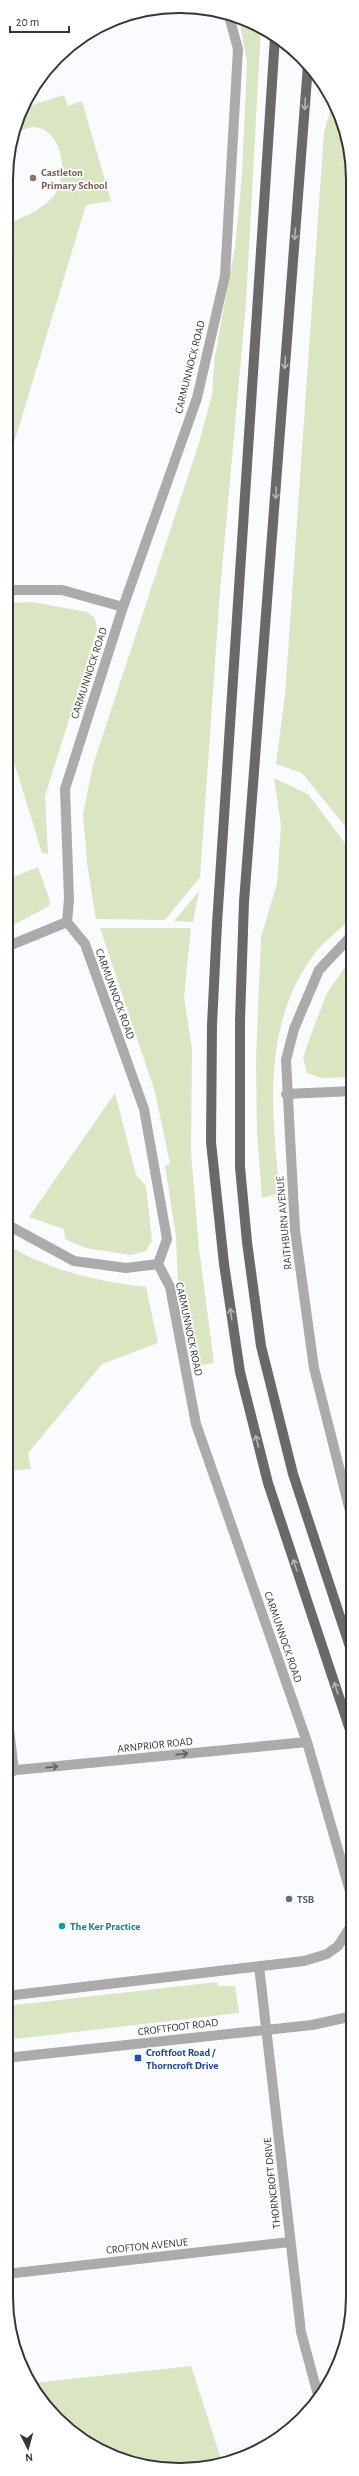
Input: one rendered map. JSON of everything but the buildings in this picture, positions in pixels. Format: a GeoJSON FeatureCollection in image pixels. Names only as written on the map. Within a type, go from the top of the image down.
{"type":"FeatureCollection","features":[{"type":"Feature","properties":{"kind":"main road"},"geometry":{"type":"LineString","coordinates":[[275,43],[212,1025],[211,1142],[224,1264],[240,1372],[268,1483],[346,1718]]}},
{"type":"Feature","properties":{"kind":"main road"},"geometry":{"type":"LineString","coordinates":[[307,73],[244,902],[240,1020],[240,1166],[247,1242],[261,1346],[293,1474],[346,1635]]}},
{"type":"Feature","properties":{"kind":"street","name":"CARMUNNOCK ROAD"},"geometry":{"type":"LineString","coordinates":[[230,21],[238,49],[225,276],[197,398],[123,607],[65,789],[70,899],[67,922],[85,944],[144,1109],[167,1239],[158,1264],[170,1287],[196,1424],[307,1742],[346,1877]]}},
{"type":"Feature","properties":{"kind":"street"},"geometry":{"type":"LineString","coordinates":[[13,590],[62,590],[123,607]]}},
{"type":"Feature","properties":{"kind":"street"},"geometry":{"type":"LineString","coordinates":[[13,944],[67,922]]}},
{"type":"Feature","properties":{"kind":"street","name":"RAITHBURN AVENUE"},"geometry":{"type":"LineString","coordinates":[[346,941],[319,970],[294,1029],[286,1060],[286,1094],[295,1230],[314,1368],[346,1495]]}},
{"type":"Feature","properties":{"kind":"street"},"geometry":{"type":"LineString","coordinates":[[286,1094],[346,1091]]}},
{"type":"Feature","properties":{"kind":"street"},"geometry":{"type":"LineString","coordinates":[[13,1228],[74,1261],[126,1268],[158,1264]]}},
{"type":"Feature","properties":{"kind":"street","name":"ARNPRIOR ROAD"},"geometry":{"type":"LineString","coordinates":[[13,1771],[307,1742]]}},
{"type":"Feature","properties":{"kind":"street","name":"CARMUNNOCK ROAD"},"geometry":{"type":"LineString","coordinates":[[259,1966],[304,1961],[327,1954],[338,1946],[346,1933]]}},
{"type":"Feature","properties":{"kind":"street"},"geometry":{"type":"LineString","coordinates":[[13,1995],[259,1966]]}},
{"type":"Feature","properties":{"kind":"street","name":"THORNCROFT DRIVE"},"geometry":{"type":"LineString","coordinates":[[259,1966],[301,2332],[317,2391]]}},
{"type":"Feature","properties":{"kind":"street","name":"CROFTFOOT ROAD"},"geometry":{"type":"LineString","coordinates":[[13,2057],[312,2025],[346,2018]]}},
{"type":"Feature","properties":{"kind":"street","name":"CROFTON AVENUE"},"geometry":{"type":"LineString","coordinates":[[13,2273],[290,2242]]}},
{"type":"Feature","properties":{"kind":"green space"},"geometry":{"type":"Polygon","coordinates":[[[240,25],[261,34],[246,303],[220,591],[200,877],[165,920],[96,919],[87,863],[83,814],[93,765],[199,443],[212,395],[215,356],[235,247],[242,175],[247,62],[240,25]]]}},
{"type":"Feature","properties":{"kind":"green space"},"geometry":{"type":"Polygon","coordinates":[[[64,95],[68,106],[82,101],[111,201],[86,205],[13,446],[13,222],[36,210],[52,198],[61,179],[62,168],[58,146],[52,137],[44,130],[34,127],[21,131],[30,106],[64,95]]]}},
{"type":"Feature","properties":{"kind":"green space"},"geometry":{"type":"Polygon","coordinates":[[[330,109],[343,147],[346,169],[346,827],[302,773],[276,764],[285,695],[324,132],[330,109]]]}},
{"type":"Feature","properties":{"kind":"green space"},"geometry":{"type":"Polygon","coordinates":[[[32,602],[87,612],[95,618],[97,630],[45,796],[48,854],[42,853],[13,759],[13,603],[32,602]]]}},
{"type":"Feature","properties":{"kind":"green space"},"geometry":{"type":"Polygon","coordinates":[[[274,778],[308,794],[346,845],[346,923],[315,953],[298,980],[286,1008],[278,1038],[274,1068],[274,1131],[280,1193],[262,1198],[257,1133],[256,1060],[261,937],[277,884],[281,825],[274,778]]]}},
{"type":"Feature","properties":{"kind":"green space"},"geometry":{"type":"Polygon","coordinates":[[[38,867],[50,901],[49,906],[13,925],[13,877],[38,867]]]}},
{"type":"Feature","properties":{"kind":"green space"},"geometry":{"type":"Polygon","coordinates":[[[199,891],[193,922],[174,921],[199,891]]]}},
{"type":"Feature","properties":{"kind":"green space"},"geometry":{"type":"Polygon","coordinates":[[[100,928],[191,928],[184,997],[192,1049],[191,1151],[199,1249],[214,1363],[192,1367],[178,1287],[176,1237],[165,1166],[170,1164],[155,1092],[100,928]]]}},
{"type":"Feature","properties":{"kind":"green space"},"geometry":{"type":"Polygon","coordinates":[[[346,966],[346,1077],[321,1078],[307,1073],[303,1057],[327,993],[346,966]]]}},
{"type":"Feature","properties":{"kind":"green space"},"geometry":{"type":"Polygon","coordinates":[[[115,1093],[136,1175],[146,1186],[152,1241],[146,1251],[131,1255],[86,1248],[65,1239],[64,1229],[29,1217],[115,1093]]]}},
{"type":"Feature","properties":{"kind":"green space"},"geometry":{"type":"Polygon","coordinates":[[[13,1248],[56,1268],[109,1282],[146,1287],[158,1343],[102,1364],[28,1453],[31,1469],[13,1471],[13,1248]]]}},
{"type":"Feature","properties":{"kind":"green space"},"geometry":{"type":"Polygon","coordinates":[[[217,1982],[218,1986],[235,1986],[239,2013],[13,2039],[13,2005],[217,1982]]]}},
{"type":"Feature","properties":{"kind":"green space"},"geometry":{"type":"Polygon","coordinates":[[[191,2366],[221,2458],[190,2463],[158,2462],[126,2454],[106,2446],[78,2429],[70,2422],[47,2398],[37,2383],[191,2366]]]}},
{"type":"Feature","properties":{"kind":"place","name":"Castleton Primary School"},"geometry":{"type":"Point","coordinates":[33,178]}},
{"type":"Feature","properties":{"kind":"place","name":"TSB"},"geometry":{"type":"Point","coordinates":[289,1899]}},
{"type":"Feature","properties":{"kind":"place","name":"The Ker Practice"},"geometry":{"type":"Point","coordinates":[62,1926]}},
{"type":"Feature","properties":{"kind":"place","name":"Croftfoot Road / Thorncroft Drive"},"geometry":{"type":"Point","coordinates":[138,2058]}}]}
